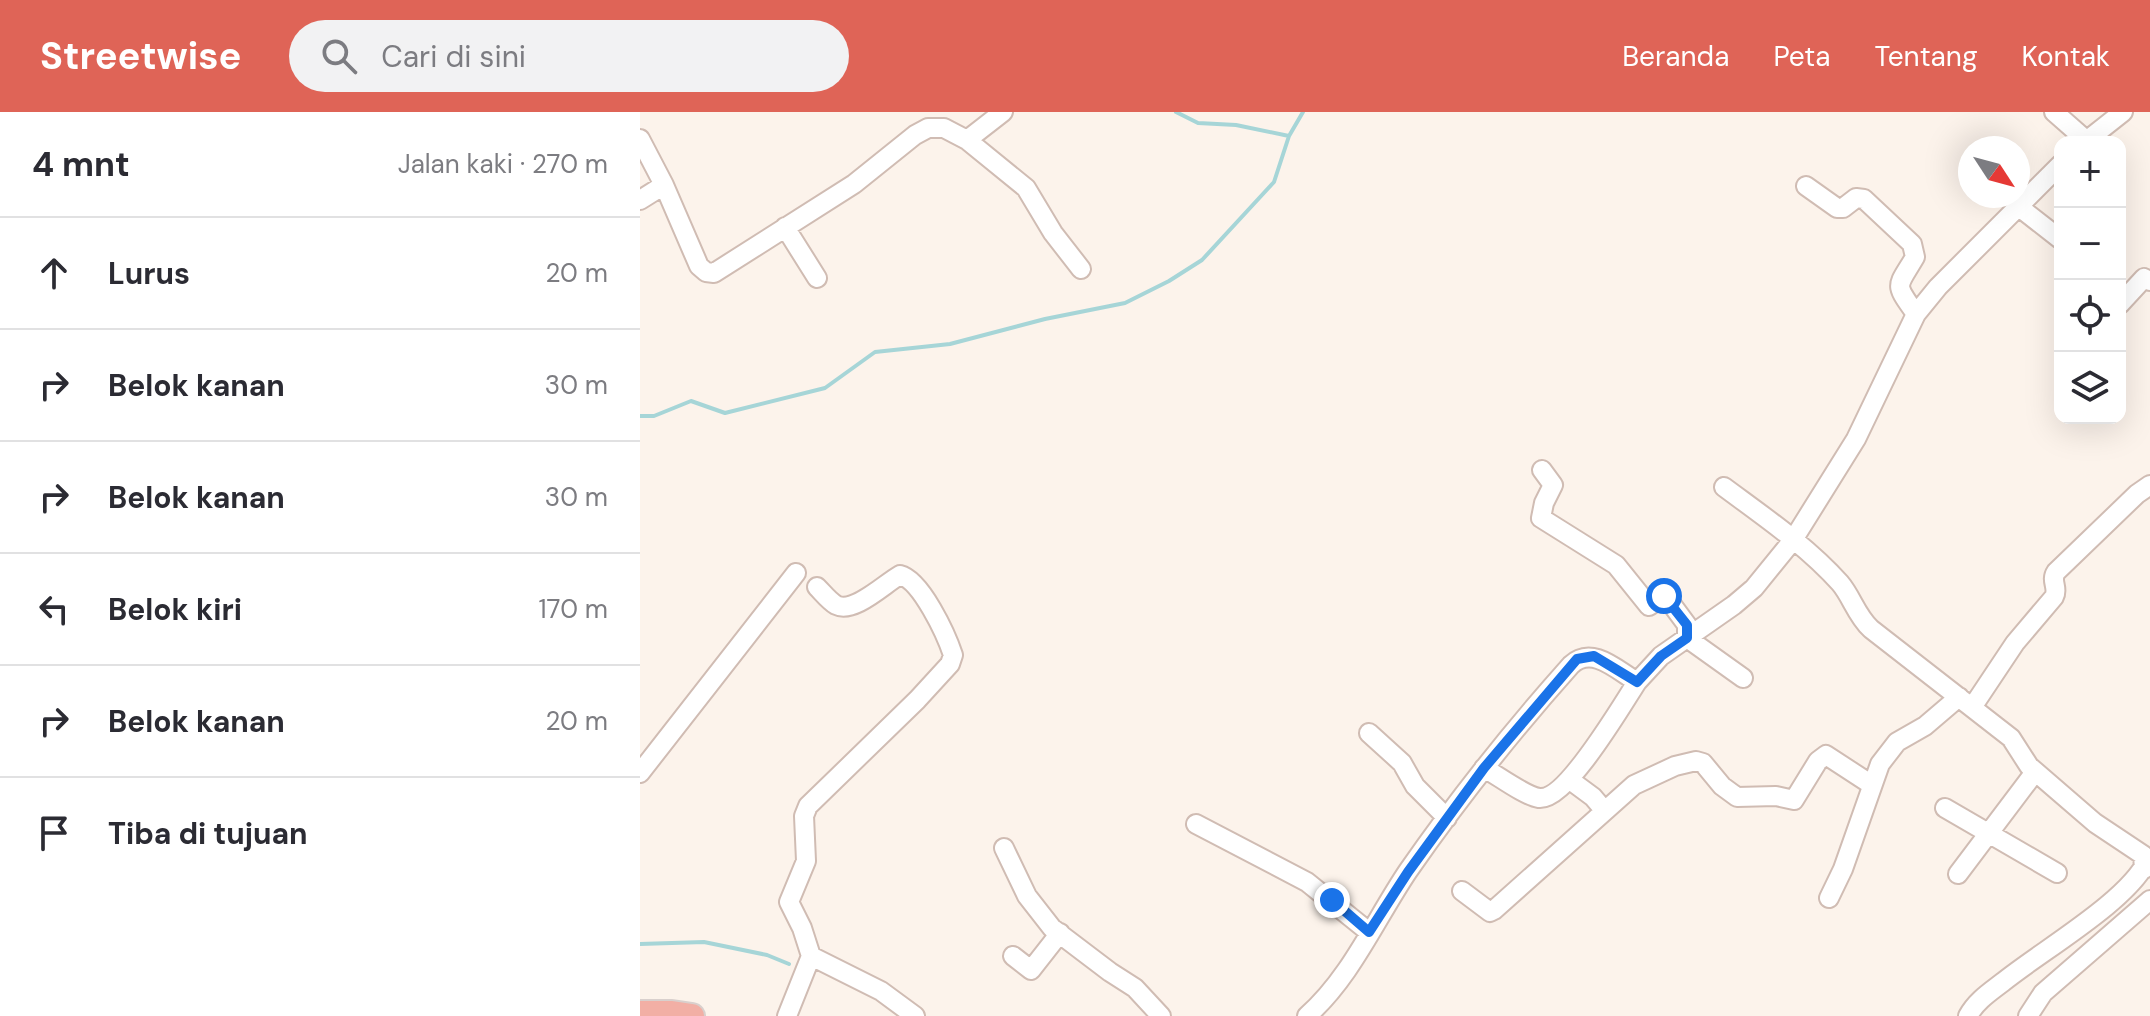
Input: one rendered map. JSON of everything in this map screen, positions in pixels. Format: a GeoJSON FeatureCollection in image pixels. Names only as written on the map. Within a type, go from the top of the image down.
{"type":"FeatureCollection","features":[{"type":"Feature","properties":{"kind":"highway"},"geometry":{"type":"LineString","coordinates":[[640,1013],[692,1016]]}},
{"type":"Feature","properties":{"kind":"street"},"geometry":{"type":"LineString","coordinates":[[967,140],[1003,112]]}},
{"type":"Feature","properties":{"kind":"street"},"geometry":{"type":"LineString","coordinates":[[2054,112],[2080,136]]}},
{"type":"Feature","properties":{"kind":"street"},"geometry":{"type":"LineString","coordinates":[[2092,136],[2123,112]]}},
{"type":"Feature","properties":{"kind":"street"},"geometry":{"type":"LineString","coordinates":[[640,139],[699,266],[709,273],[714,273],[854,184],[928,128],[935,119],[967,140],[1026,188],[1053,233],[1081,269]]}},
{"type":"Feature","properties":{"kind":"street"},"geometry":{"type":"LineString","coordinates":[[2030,196],[2054,171]]}},
{"type":"Feature","properties":{"kind":"street"},"geometry":{"type":"LineString","coordinates":[[640,200],[664,185]]}},
{"type":"Feature","properties":{"kind":"street"},"geometry":{"type":"LineString","coordinates":[[1806,186],[1837,208],[1843,208],[1856,198],[1864,199],[1912,244],[1915,257],[1903,273],[1899,285],[1916,314]]}},
{"type":"Feature","properties":{"kind":"street"},"geometry":{"type":"LineString","coordinates":[[1484,768],[1538,798],[1549,795],[1570,780],[1637,682],[1661,656],[1754,588],[1793,540],[1856,439],[1916,314],[1938,287],[2018,208]]}},
{"type":"Feature","properties":{"kind":"street"},"geometry":{"type":"LineString","coordinates":[[2020,208],[2054,234]]}},
{"type":"Feature","properties":{"kind":"street"},"geometry":{"type":"LineString","coordinates":[[785,227],[817,278]]}},
{"type":"Feature","properties":{"kind":"street"},"geometry":{"type":"LineString","coordinates":[[2126,293],[2144,278],[2150,281]]}},
{"type":"Feature","properties":{"kind":"street"},"geometry":{"type":"LineString","coordinates":[[1542,470],[1553,485],[1541,518],[1616,565],[1649,606],[1663,596],[1667,598],[1687,625],[1687,638]]}},
{"type":"Feature","properties":{"kind":"street"},"geometry":{"type":"LineString","coordinates":[[1829,898],[1843,869],[1880,764],[1897,742],[1966,702],[2054,597],[2056,572],[2150,485]]}},
{"type":"Feature","properties":{"kind":"street"},"geometry":{"type":"LineString","coordinates":[[1724,487],[1793,540],[1840,583],[1856,612],[1871,629],[2011,738],[2035,772],[2095,823],[2143,855],[2147,862],[2121,894],[1980,1000],[1968,1016]]}},
{"type":"Feature","properties":{"kind":"street"},"geometry":{"type":"LineString","coordinates":[[640,773],[796,573]]}},
{"type":"Feature","properties":{"kind":"street"},"geometry":{"type":"LineString","coordinates":[[787,1016],[807,964],[802,928],[789,902],[806,861],[804,814],[808,806],[917,700],[952,660],[951,650],[922,593],[910,577],[900,575],[854,606],[844,608],[817,587]]}},
{"type":"Feature","properties":{"kind":"street"},"geometry":{"type":"LineString","coordinates":[[922,593],[935,578]]}},
{"type":"Feature","properties":{"kind":"street"},"geometry":{"type":"LineString","coordinates":[[1687,638],[1743,678]]}},
{"type":"Feature","properties":{"kind":"street"},"geometry":{"type":"LineString","coordinates":[[1307,1016],[1344,976],[1369,932],[1484,768],[1580,657],[1594,656],[1637,682]]}},
{"type":"Feature","properties":{"kind":"street"},"geometry":{"type":"LineString","coordinates":[[1369,733],[1402,763],[1415,786],[1447,818]]}},
{"type":"Feature","properties":{"kind":"street"},"geometry":{"type":"LineString","coordinates":[[1462,891],[1490,912],[1634,785],[1675,766],[1696,761],[1706,764],[1722,786],[1737,797],[1776,796],[1794,800],[1818,761],[1826,755],[1872,785]]}},
{"type":"Feature","properties":{"kind":"street"},"geometry":{"type":"LineString","coordinates":[[1958,874],[2035,772]]}},
{"type":"Feature","properties":{"kind":"street"},"geometry":{"type":"LineString","coordinates":[[1570,780],[1593,797],[1604,810]]}},
{"type":"Feature","properties":{"kind":"street"},"geometry":{"type":"LineString","coordinates":[[1945,808],[2057,873]]}},
{"type":"Feature","properties":{"kind":"street"},"geometry":{"type":"LineString","coordinates":[[1196,824],[1307,882],[1369,932]]}},
{"type":"Feature","properties":{"kind":"street"},"geometry":{"type":"LineString","coordinates":[[1004,848],[1027,896],[1052,928],[1135,988],[1161,1016]]}},
{"type":"Feature","properties":{"kind":"street"},"geometry":{"type":"LineString","coordinates":[[2028,1016],[2043,993],[2150,900]]}},
{"type":"Feature","properties":{"kind":"street"},"geometry":{"type":"LineString","coordinates":[[1013,956],[1031,970],[1060,933]]}},
{"type":"Feature","properties":{"kind":"street"},"geometry":{"type":"LineString","coordinates":[[807,964],[881,991],[915,1016]]}},
{"type":"Feature","properties":{"kind":"waterway"},"geometry":{"type":"LineString","coordinates":[[1176,112],[1198,123],[1236,125],[1289,136]]}},
{"type":"Feature","properties":{"kind":"waterway"},"geometry":{"type":"LineString","coordinates":[[640,416],[654,416],[691,401],[725,413],[825,388],[875,352],[950,344],[1045,319],[1125,303],[1202,260],[1274,182],[1289,136],[1303,112]]}},
{"type":"Feature","properties":{"kind":"waterway"},"geometry":{"type":"LineString","coordinates":[[640,944],[704,942],[767,955],[789,964]]}},
{"type":"Feature","properties":{"kind":"route"},"geometry":{"type":"LineString","coordinates":[[1332,900],[1369,932],[1408,872],[1484,768],[1577,659],[1594,656],[1637,682],[1661,656],[1687,638],[1687,625],[1664,596]]}}]}
